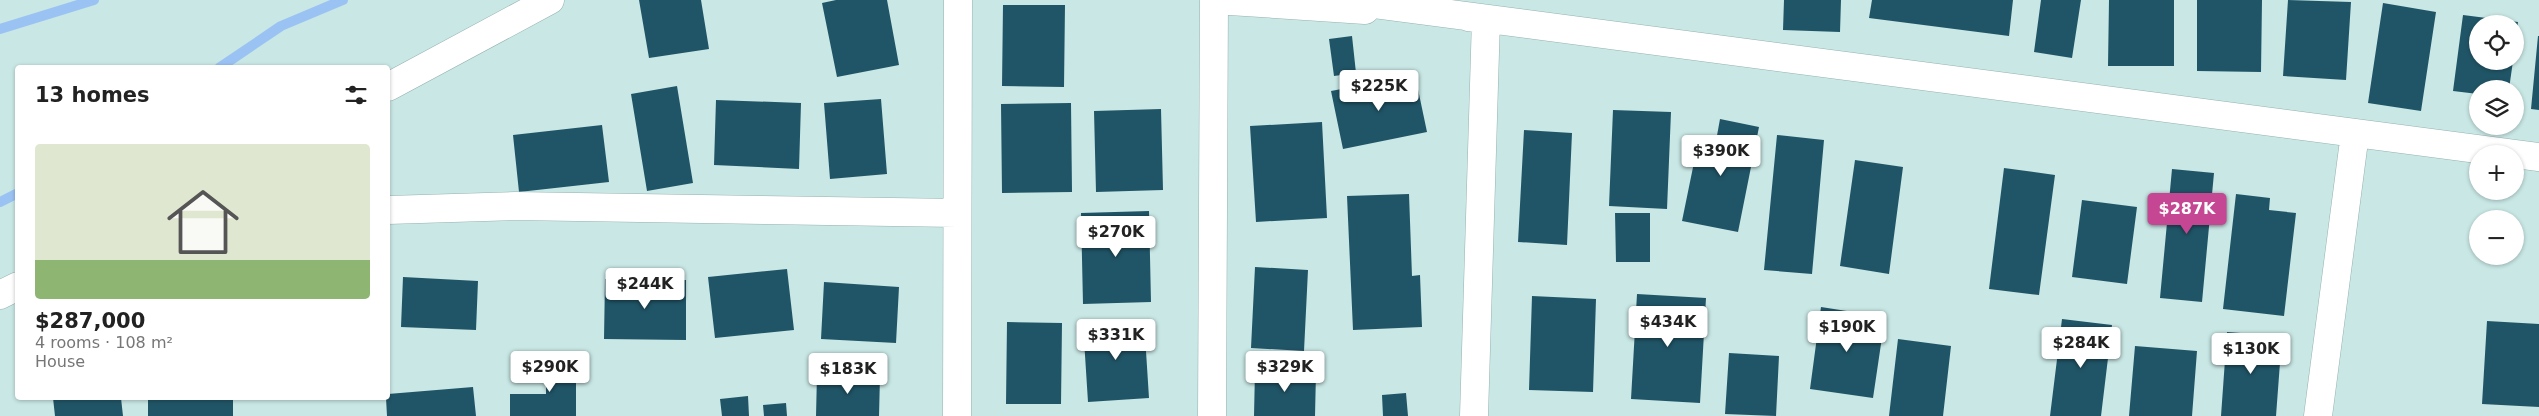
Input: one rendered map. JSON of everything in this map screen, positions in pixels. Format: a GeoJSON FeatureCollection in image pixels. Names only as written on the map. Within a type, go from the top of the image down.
{"type":"FeatureCollection","features":[{"type":"Feature","properties":{"kind":"street"},"geometry":{"type":"LineString","coordinates":[[390,86],[550,0]]}},
{"type":"Feature","properties":{"kind":"street"},"geometry":{"type":"LineString","coordinates":[[957,416],[958,0]]}},
{"type":"Feature","properties":{"kind":"street"},"geometry":{"type":"LineString","coordinates":[[1212,416],[1214,0],[1486,18]]}},
{"type":"Feature","properties":{"kind":"street"},"geometry":{"type":"LineString","coordinates":[[1344,0],[2539,157]]}},
{"type":"Feature","properties":{"kind":"street"},"geometry":{"type":"LineString","coordinates":[[1474,416],[1486,18]]}},
{"type":"Feature","properties":{"kind":"street"},"geometry":{"type":"LineString","coordinates":[[2318,416],[2355,133]]}},
{"type":"Feature","properties":{"kind":"street"},"geometry":{"type":"LineString","coordinates":[[390,210],[515,206],[958,213]]}},
{"type":"Feature","properties":{"kind":"street"},"geometry":{"type":"LineString","coordinates":[[0,296],[15,288]]}},
{"type":"Feature","properties":{"kind":"building"},"geometry":{"type":"Polygon","coordinates":[[[639,0],[701,0],[709,49],[649,58],[639,0]]]}},
{"type":"Feature","properties":{"kind":"building"},"geometry":{"type":"Polygon","coordinates":[[[836,0],[887,0],[899,65],[837,77],[822,3],[836,0]]]}},
{"type":"Feature","properties":{"kind":"building"},"geometry":{"type":"Polygon","coordinates":[[[1784,0],[1841,0],[1840,32],[1783,30],[1784,0]]]}},
{"type":"Feature","properties":{"kind":"building"},"geometry":{"type":"Polygon","coordinates":[[[1872,0],[2013,0],[2009,36],[1869,18],[1872,0]]]}},
{"type":"Feature","properties":{"kind":"building"},"geometry":{"type":"Polygon","coordinates":[[[2041,0],[2081,0],[2072,58],[2034,52],[2041,0]]]}},
{"type":"Feature","properties":{"kind":"building"},"geometry":{"type":"Polygon","coordinates":[[[2109,0],[2174,0],[2174,66],[2108,66],[2109,0]]]}},
{"type":"Feature","properties":{"kind":"building"},"geometry":{"type":"Polygon","coordinates":[[[2197,0],[2262,0],[2261,72],[2197,71],[2197,0]]]}},
{"type":"Feature","properties":{"kind":"building"},"geometry":{"type":"Polygon","coordinates":[[[2288,0],[2351,2],[2346,80],[2283,76],[2288,0]]]}},
{"type":"Feature","properties":{"kind":"building"},"geometry":{"type":"Polygon","coordinates":[[[2383,3],[2436,12],[2421,111],[2368,103],[2383,3]]]}},
{"type":"Feature","properties":{"kind":"building"},"geometry":{"type":"Polygon","coordinates":[[[1003,5],[1065,5],[1064,87],[1002,86],[1003,5]]]}},
{"type":"Feature","properties":{"kind":"building"},"geometry":{"type":"Polygon","coordinates":[[[2463,15],[2469,16],[2469,70],[2512,70],[2510,80],[2469,80],[2469,93],[2453,91],[2463,15]]]}},
{"type":"Feature","properties":{"kind":"building"},"geometry":{"type":"Polygon","coordinates":[[[1352,36],[1356,73],[1334,76],[1329,39],[1352,36]]]}},
{"type":"Feature","properties":{"kind":"building"},"geometry":{"type":"Polygon","coordinates":[[[2539,36],[2539,110],[2531,109],[2539,36]]]}},
{"type":"Feature","properties":{"kind":"building"},"geometry":{"type":"Polygon","coordinates":[[[1415,75],[1427,132],[1343,149],[1331,91],[1415,75]]]}},
{"type":"Feature","properties":{"kind":"building"},"geometry":{"type":"Polygon","coordinates":[[[677,86],[693,183],[647,191],[631,94],[677,86]]]}},
{"type":"Feature","properties":{"kind":"building"},"geometry":{"type":"Polygon","coordinates":[[[881,99],[887,174],[830,179],[824,103],[881,99]]]}},
{"type":"Feature","properties":{"kind":"building"},"geometry":{"type":"Polygon","coordinates":[[[716,100],[801,103],[799,169],[714,165],[716,100]]]}},
{"type":"Feature","properties":{"kind":"building"},"geometry":{"type":"Polygon","coordinates":[[[1071,103],[1072,192],[1002,193],[1001,104],[1071,103]]]}},
{"type":"Feature","properties":{"kind":"building"},"geometry":{"type":"Polygon","coordinates":[[[1161,109],[1163,190],[1096,192],[1094,111],[1161,109]]]}},
{"type":"Feature","properties":{"kind":"building"},"geometry":{"type":"Polygon","coordinates":[[[1613,110],[1671,112],[1667,209],[1609,206],[1613,110]]]}},
{"type":"Feature","properties":{"kind":"building"},"geometry":{"type":"Polygon","coordinates":[[[1720,119],[1759,127],[1738,232],[1682,221],[1699,138],[1716,141],[1720,119]]]}},
{"type":"Feature","properties":{"kind":"building"},"geometry":{"type":"Polygon","coordinates":[[[1322,122],[1327,218],[1256,222],[1250,126],[1322,122]]]}},
{"type":"Feature","properties":{"kind":"building"},"geometry":{"type":"Polygon","coordinates":[[[602,125],[609,182],[519,192],[513,135],[602,125]]]}},
{"type":"Feature","properties":{"kind":"building"},"geometry":{"type":"Polygon","coordinates":[[[1524,130],[1572,133],[1567,245],[1518,242],[1524,130]]]}},
{"type":"Feature","properties":{"kind":"building"},"geometry":{"type":"Polygon","coordinates":[[[1777,135],[1824,140],[1812,274],[1764,270],[1777,135]]]}},
{"type":"Feature","properties":{"kind":"building"},"geometry":{"type":"Polygon","coordinates":[[[1855,160],[1903,167],[1889,274],[1840,266],[1855,160]]]}},
{"type":"Feature","properties":{"kind":"building"},"geometry":{"type":"Polygon","coordinates":[[[2004,168],[2055,175],[2039,295],[1989,289],[2004,168]]]}},
{"type":"Feature","properties":{"kind":"building"},"geometry":{"type":"Polygon","coordinates":[[[2172,169],[2214,173],[2202,302],[2160,298],[2172,169]]]}},
{"type":"Feature","properties":{"kind":"building"},"geometry":{"type":"Polygon","coordinates":[[[1409,194],[1412,276],[1420,275],[1422,327],[1353,330],[1347,196],[1409,194]]]}},
{"type":"Feature","properties":{"kind":"building"},"geometry":{"type":"Polygon","coordinates":[[[2236,194],[2270,198],[2269,210],[2296,213],[2284,316],[2223,309],[2236,194]]]}},
{"type":"Feature","properties":{"kind":"building"},"geometry":{"type":"Polygon","coordinates":[[[2082,200],[2137,207],[2127,284],[2072,277],[2082,200]]]}},
{"type":"Feature","properties":{"kind":"building"},"geometry":{"type":"Polygon","coordinates":[[[1149,211],[1151,302],[1083,304],[1081,213],[1149,211]]]}},
{"type":"Feature","properties":{"kind":"building"},"geometry":{"type":"Polygon","coordinates":[[[1615,213],[1650,213],[1650,262],[1616,262],[1615,213]]]}},
{"type":"Feature","properties":{"kind":"building"},"geometry":{"type":"Polygon","coordinates":[[[1255,267],[1308,270],[1304,351],[1251,348],[1255,267]]]}},
{"type":"Feature","properties":{"kind":"building"},"geometry":{"type":"Polygon","coordinates":[[[787,269],[794,330],[715,338],[708,277],[787,269]]]}},
{"type":"Feature","properties":{"kind":"building"},"geometry":{"type":"Polygon","coordinates":[[[403,277],[478,281],[476,330],[401,327],[403,277]]]}},
{"type":"Feature","properties":{"kind":"building"},"geometry":{"type":"Polygon","coordinates":[[[605,279],[686,280],[686,340],[604,339],[605,279]]]}},
{"type":"Feature","properties":{"kind":"building"},"geometry":{"type":"Polygon","coordinates":[[[824,282],[899,287],[896,343],[821,339],[824,282]]]}},
{"type":"Feature","properties":{"kind":"building"},"geometry":{"type":"Polygon","coordinates":[[[1637,294],[1706,298],[1700,403],[1631,399],[1637,294]]]}},
{"type":"Feature","properties":{"kind":"building"},"geometry":{"type":"Polygon","coordinates":[[[1532,296],[1596,299],[1593,392],[1529,390],[1532,296]]]}},
{"type":"Feature","properties":{"kind":"building"},"geometry":{"type":"Polygon","coordinates":[[[1821,307],[1885,317],[1873,398],[1810,389],[1821,307]]]}},
{"type":"Feature","properties":{"kind":"building"},"geometry":{"type":"Polygon","coordinates":[[[2062,319],[2112,325],[2101,416],[2050,416],[2062,319]]]}},
{"type":"Feature","properties":{"kind":"building"},"geometry":{"type":"Polygon","coordinates":[[[1144,320],[1149,398],[1088,402],[1083,324],[1144,320]]]}},
{"type":"Feature","properties":{"kind":"building"},"geometry":{"type":"Polygon","coordinates":[[[2487,321],[2539,324],[2539,407],[2482,404],[2487,321]]]}},
{"type":"Feature","properties":{"kind":"building"},"geometry":{"type":"Polygon","coordinates":[[[1007,322],[1062,323],[1061,404],[1006,404],[1007,322]]]}},
{"type":"Feature","properties":{"kind":"building"},"geometry":{"type":"Polygon","coordinates":[[[2227,332],[2282,336],[2276,416],[2221,416],[2227,332]]]}},
{"type":"Feature","properties":{"kind":"building"},"geometry":{"type":"Polygon","coordinates":[[[1898,339],[1951,346],[1943,416],[1889,416],[1898,339]]]}},
{"type":"Feature","properties":{"kind":"building"},"geometry":{"type":"Polygon","coordinates":[[[2135,346],[2197,351],[2192,416],[2129,416],[2135,346]]]}},
{"type":"Feature","properties":{"kind":"building"},"geometry":{"type":"Polygon","coordinates":[[[1729,353],[1779,356],[1776,416],[1725,414],[1729,353]]]}},
{"type":"Feature","properties":{"kind":"building"},"geometry":{"type":"Polygon","coordinates":[[[546,360],[576,360],[576,416],[510,416],[510,394],[546,394],[546,360]]]}},
{"type":"Feature","properties":{"kind":"building"},"geometry":{"type":"Polygon","coordinates":[[[1255,370],[1316,372],[1315,416],[1254,416],[1255,370]]]}},
{"type":"Feature","properties":{"kind":"building"},"geometry":{"type":"Polygon","coordinates":[[[817,374],[880,376],[879,416],[816,416],[817,374]]]}},
{"type":"Feature","properties":{"kind":"building"},"geometry":{"type":"Polygon","coordinates":[[[473,387],[476,416],[387,416],[386,400],[390,400],[390,394],[473,387]]]}},
{"type":"Feature","properties":{"kind":"building"},"geometry":{"type":"Polygon","coordinates":[[[1406,393],[1408,416],[1383,416],[1382,395],[1406,393]]]}},
{"type":"Feature","properties":{"kind":"building"},"geometry":{"type":"Polygon","coordinates":[[[748,396],[749,416],[722,416],[720,399],[748,396]]]}},
{"type":"Feature","properties":{"kind":"building"},"geometry":{"type":"Polygon","coordinates":[[[53,400],[121,400],[123,416],[55,416],[53,400]]]}},
{"type":"Feature","properties":{"kind":"building"},"geometry":{"type":"Polygon","coordinates":[[[148,400],[233,400],[233,416],[148,416],[148,400]]]}},
{"type":"Feature","properties":{"kind":"building"},"geometry":{"type":"Polygon","coordinates":[[[786,403],[787,416],[764,416],[763,405],[786,403]]]}},
{"type":"Feature","properties":{"kind":"waterway"},"geometry":{"type":"LineString","coordinates":[[0,29],[94,0]]}},
{"type":"Feature","properties":{"kind":"waterway"},"geometry":{"type":"LineString","coordinates":[[223,65],[281,26],[343,0]]}},
{"type":"Feature","properties":{"kind":"waterway"},"geometry":{"type":"LineString","coordinates":[[0,202],[15,194]]}}]}
